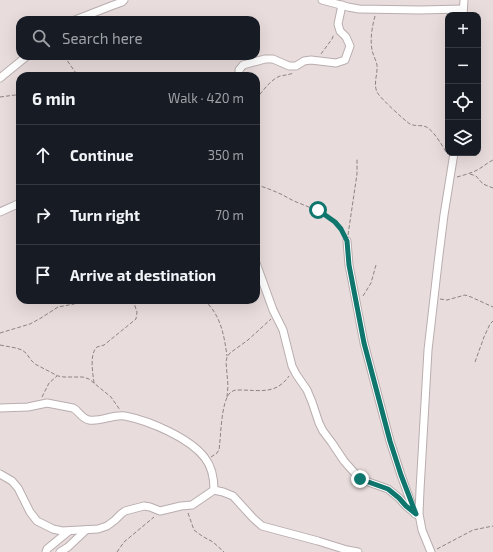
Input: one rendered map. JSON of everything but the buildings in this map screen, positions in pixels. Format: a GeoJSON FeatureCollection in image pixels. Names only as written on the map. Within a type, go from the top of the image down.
{"type":"FeatureCollection","features":[{"type":"Feature","properties":{"kind":"street"},"geometry":{"type":"LineString","coordinates":[[85,16],[124,0]]}},
{"type":"Feature","properties":{"kind":"street"},"geometry":{"type":"LineString","coordinates":[[322,0],[360,9],[443,10],[463,12],[464,0]]}},
{"type":"Feature","properties":{"kind":"street"},"geometry":{"type":"LineString","coordinates":[[369,0],[369,8]]}},
{"type":"Feature","properties":{"kind":"street"},"geometry":{"type":"LineString","coordinates":[[239,72],[243,65],[265,59],[273,59],[290,66],[296,66],[311,60],[336,63],[345,60],[350,46],[346,37],[340,31],[338,24],[342,5]]}},
{"type":"Feature","properties":{"kind":"street"},"geometry":{"type":"LineString","coordinates":[[0,78],[22,60]]}},
{"type":"Feature","properties":{"kind":"street"},"geometry":{"type":"LineString","coordinates":[[431,552],[422,530],[419,514],[420,490],[428,350],[444,215],[454,156]]}},
{"type":"Feature","properties":{"kind":"street"},"geometry":{"type":"LineString","coordinates":[[0,212],[16,205]]}},
{"type":"Feature","properties":{"kind":"street"},"geometry":{"type":"LineString","coordinates":[[347,241],[349,265],[364,343],[390,441],[401,475],[416,514],[421,522]]}},
{"type":"Feature","properties":{"kind":"street"},"geometry":{"type":"LineString","coordinates":[[260,274],[275,314],[283,330],[292,366],[312,402],[319,424],[323,431],[360,479],[388,489],[416,514]]}},
{"type":"Feature","properties":{"kind":"street"},"geometry":{"type":"LineString","coordinates":[[0,408],[28,407],[49,403],[73,408],[85,419],[89,420],[98,421],[118,416],[125,416],[145,422],[180,437],[205,459],[211,469],[214,490]]}},
{"type":"Feature","properties":{"kind":"street"},"geometry":{"type":"LineString","coordinates":[[0,474],[12,480],[18,488],[30,512],[37,521],[53,529],[62,531],[98,529],[107,526],[125,511],[144,506],[160,511],[192,505],[214,490],[229,493],[233,496],[262,526],[358,552]]}},
{"type":"Feature","properties":{"kind":"street"},"geometry":{"type":"LineString","coordinates":[[46,552],[47,549],[69,530]]}},
{"type":"Feature","properties":{"kind":"street"},"geometry":{"type":"LineString","coordinates":[[60,552],[68,548],[86,530]]}},
{"type":"Feature","properties":{"kind":"path"},"geometry":{"type":"LineString","coordinates":[[377,9],[373,26],[372,51],[377,65],[375,76],[376,90],[378,94],[395,112],[410,124],[428,127],[453,161]]}},
{"type":"Feature","properties":{"kind":"path"},"geometry":{"type":"LineString","coordinates":[[67,60],[75,72]]}},
{"type":"Feature","properties":{"kind":"path"},"geometry":{"type":"LineString","coordinates":[[0,97],[16,95]]}},
{"type":"Feature","properties":{"kind":"path"},"geometry":{"type":"LineString","coordinates":[[347,241],[356,174],[356,158]]}},
{"type":"Feature","properties":{"kind":"path"},"geometry":{"type":"LineString","coordinates":[[450,179],[470,173],[493,160]]}},
{"type":"Feature","properties":{"kind":"path"},"geometry":{"type":"LineString","coordinates":[[470,173],[476,176],[483,184],[493,188]]}},
{"type":"Feature","properties":{"kind":"path"},"geometry":{"type":"LineString","coordinates":[[260,186],[318,210],[335,222],[341,229],[347,241]]}},
{"type":"Feature","properties":{"kind":"path"},"geometry":{"type":"LineString","coordinates":[[357,305],[371,283],[376,265]]}},
{"type":"Feature","properties":{"kind":"path"},"geometry":{"type":"LineString","coordinates":[[434,298],[447,300],[465,295],[493,307]]}},
{"type":"Feature","properties":{"kind":"path"},"geometry":{"type":"LineString","coordinates":[[0,333],[30,324],[58,307],[74,304]]}},
{"type":"Feature","properties":{"kind":"path"},"geometry":{"type":"LineString","coordinates":[[94,383],[92,365],[93,354],[97,347],[104,345],[136,319],[137,312],[134,304]]}},
{"type":"Feature","properties":{"kind":"path"},"geometry":{"type":"LineString","coordinates":[[205,459],[213,456],[219,450],[228,386],[227,357],[224,337],[218,317],[208,304]]}},
{"type":"Feature","properties":{"kind":"path"},"geometry":{"type":"LineString","coordinates":[[227,357],[269,322],[275,314]]}},
{"type":"Feature","properties":{"kind":"path"},"geometry":{"type":"LineString","coordinates":[[475,362],[484,337],[493,321]]}},
{"type":"Feature","properties":{"kind":"path"},"geometry":{"type":"LineString","coordinates":[[0,345],[22,350],[38,367],[58,376],[83,377],[89,379],[111,397],[125,416]]}},
{"type":"Feature","properties":{"kind":"path"},"geometry":{"type":"LineString","coordinates":[[227,398],[234,390],[271,390],[277,388],[286,380],[290,374],[292,366]]}},
{"type":"Feature","properties":{"kind":"path"},"geometry":{"type":"LineString","coordinates":[[38,405],[49,383],[58,376]]}},
{"type":"Feature","properties":{"kind":"path"},"geometry":{"type":"LineString","coordinates":[[183,506],[189,514],[194,530],[213,542],[224,552]]}},
{"type":"Feature","properties":{"kind":"path"},"geometry":{"type":"LineString","coordinates":[[117,552],[124,542],[160,511]]}},
{"type":"Feature","properties":{"kind":"path"},"geometry":{"type":"LineString","coordinates":[[431,552],[473,530],[493,526]]}},
{"type":"Feature","properties":{"kind":"route"},"geometry":{"type":"LineString","coordinates":[[318,210],[335,222],[341,229],[347,241],[349,265],[364,343],[390,441],[409,499],[416,514],[388,489],[360,479]]}}]}
